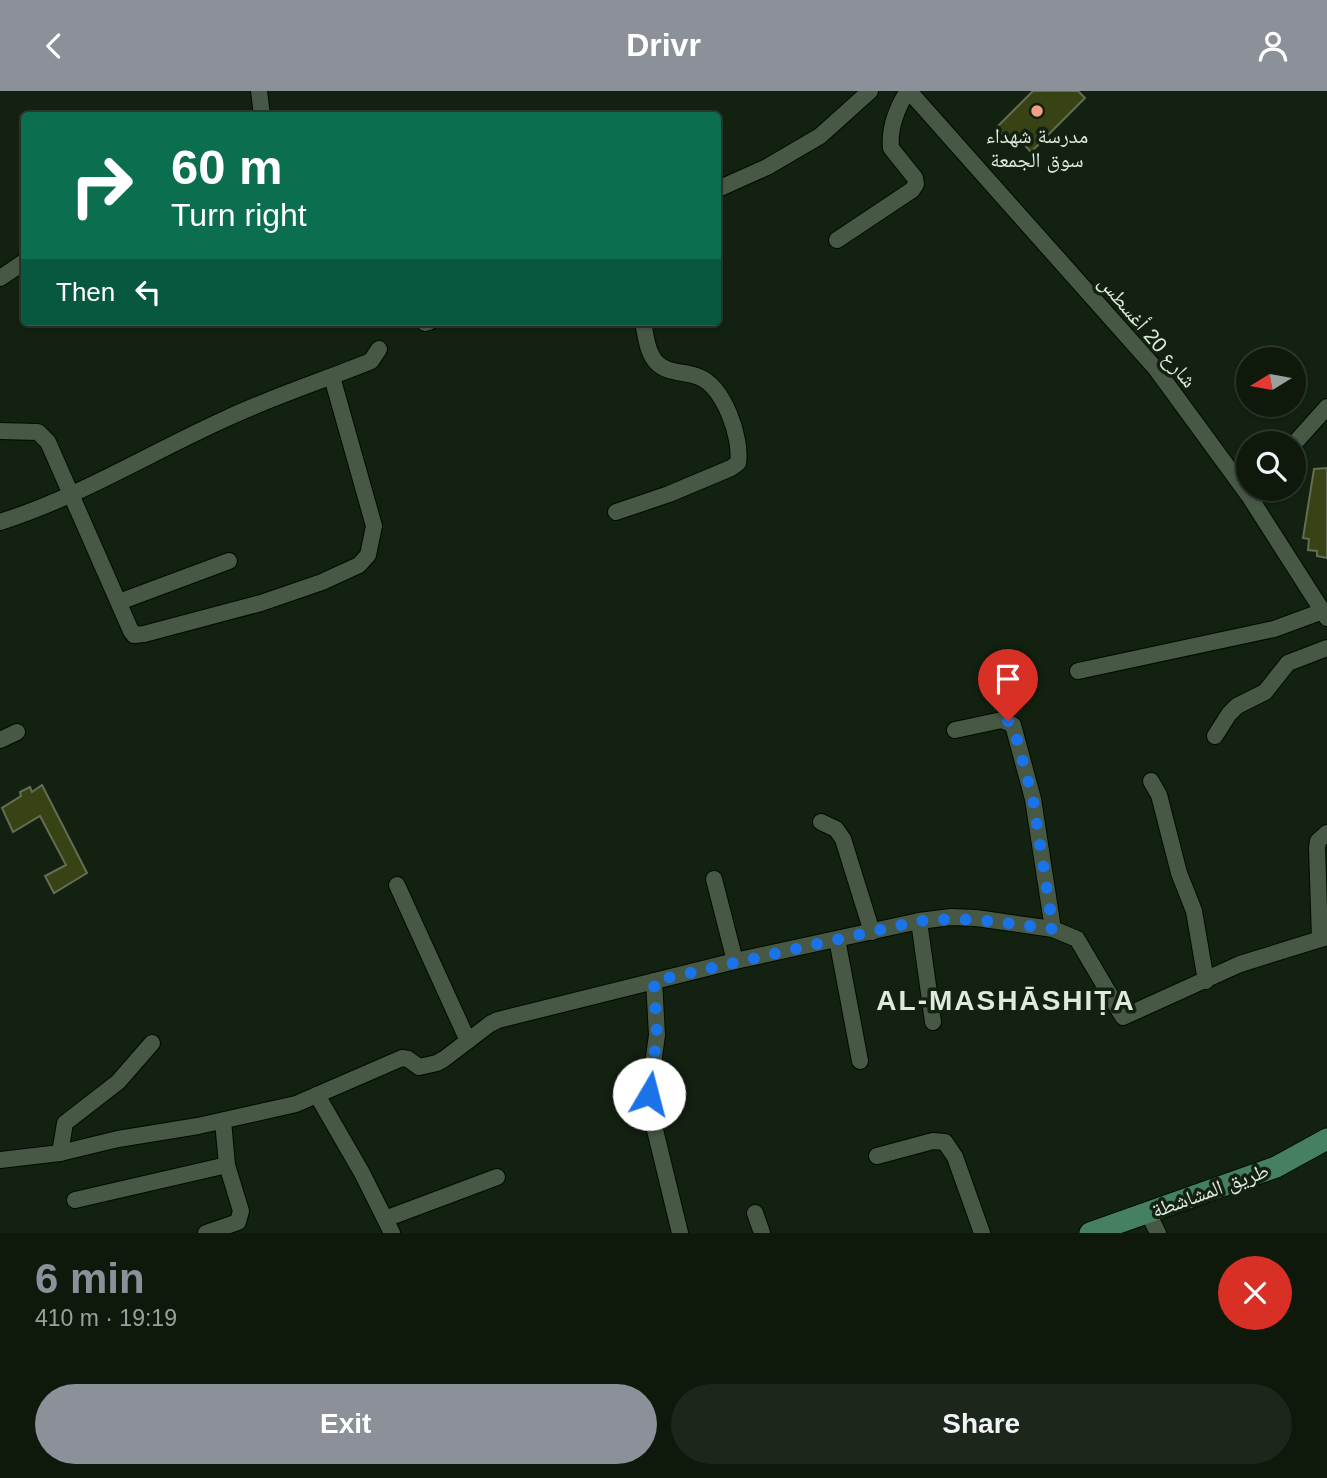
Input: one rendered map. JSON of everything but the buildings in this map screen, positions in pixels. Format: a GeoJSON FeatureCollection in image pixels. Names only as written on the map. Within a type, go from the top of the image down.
{"type":"FeatureCollection","features":[{"type":"Feature","properties":{"kind":"main road","name":"طريق المشاشطة"},"geometry":{"type":"LineString","coordinates":[[1090,1233],[1276,1167],[1327,1139]]}},
{"type":"Feature","properties":{"kind":"street"},"geometry":{"type":"LineString","coordinates":[[259,91],[262,112]]}},
{"type":"Feature","properties":{"kind":"street"},"geometry":{"type":"LineString","coordinates":[[721,188],[767,167],[820,136],[870,91]]}},
{"type":"Feature","properties":{"kind":"street"},"geometry":{"type":"LineString","coordinates":[[837,240],[912,190],[916,184],[915,178],[891,148],[890,142],[897,111],[909,91]]}},
{"type":"Feature","properties":{"kind":"street","name":"شارع 20 أغسطس"},"geometry":{"type":"LineString","coordinates":[[909,91],[1156,369],[1236,472]]}},
{"type":"Feature","properties":{"kind":"street"},"geometry":{"type":"LineString","coordinates":[[0,278],[21,264]]}},
{"type":"Feature","properties":{"kind":"street"},"geometry":{"type":"LineString","coordinates":[[616,512],[669,494],[731,468],[738,463],[740,451],[730,418],[714,388],[701,377],[660,366],[650,351],[644,326]]}},
{"type":"Feature","properties":{"kind":"street"},"geometry":{"type":"LineString","coordinates":[[0,521],[37,510],[272,398],[371,361],[379,349]]}},
{"type":"Feature","properties":{"kind":"street"},"geometry":{"type":"LineString","coordinates":[[0,431],[38,432],[43,435],[72,494],[131,631],[138,635],[261,603],[322,582],[359,565],[368,555],[374,526],[332,377]]}},
{"type":"Feature","properties":{"kind":"street"},"geometry":{"type":"LineString","coordinates":[[1306,431],[1327,407]]}},
{"type":"Feature","properties":{"kind":"street","name":"شارع 20 أغسطس"},"geometry":{"type":"LineString","coordinates":[[1257,501],[1325,615]]}},
{"type":"Feature","properties":{"kind":"street"},"geometry":{"type":"LineString","coordinates":[[118,601],[229,561]]}},
{"type":"Feature","properties":{"kind":"street"},"geometry":{"type":"LineString","coordinates":[[1078,671],[1274,629],[1325,615]]}},
{"type":"Feature","properties":{"kind":"street"},"geometry":{"type":"LineString","coordinates":[[1214,736],[1237,706],[1265,692],[1288,663],[1327,648]]}},
{"type":"Feature","properties":{"kind":"street"},"geometry":{"type":"LineString","coordinates":[[955,730],[1002,720],[1013,725],[1033,799],[1053,929]]}},
{"type":"Feature","properties":{"kind":"street"},"geometry":{"type":"LineString","coordinates":[[0,740],[17,732]]}},
{"type":"Feature","properties":{"kind":"street"},"geometry":{"type":"LineString","coordinates":[[1151,781],[1159,795],[1179,873],[1194,911],[1206,981]]}},
{"type":"Feature","properties":{"kind":"street"},"geometry":{"type":"LineString","coordinates":[[821,822],[836,829],[843,839],[872,932]]}},
{"type":"Feature","properties":{"kind":"street"},"geometry":{"type":"LineString","coordinates":[[0,1160],[60,1153],[117,1139],[223,1121],[296,1104],[402,1058],[419,1067],[437,1063],[498,1020],[735,961],[919,921],[951,917],[976,918],[1053,929],[1077,939],[1123,1017],[1248,961],[1323,938],[1317,848],[1318,841],[1327,833]]}},
{"type":"Feature","properties":{"kind":"street"},"geometry":{"type":"LineString","coordinates":[[714,879],[735,961]]}},
{"type":"Feature","properties":{"kind":"street"},"geometry":{"type":"LineString","coordinates":[[397,885],[468,1041]]}},
{"type":"Feature","properties":{"kind":"street"},"geometry":{"type":"LineString","coordinates":[[919,921],[933,1022]]}},
{"type":"Feature","properties":{"kind":"street"},"geometry":{"type":"LineString","coordinates":[[837,939],[860,1061]]}},
{"type":"Feature","properties":{"kind":"street"},"geometry":{"type":"LineString","coordinates":[[654,981],[657,1035],[648,1101],[680,1233]]}},
{"type":"Feature","properties":{"kind":"street"},"geometry":{"type":"LineString","coordinates":[[60,1153],[65,1123],[118,1082],[152,1043]]}},
{"type":"Feature","properties":{"kind":"street"},"geometry":{"type":"LineString","coordinates":[[317,1095],[389,1226],[497,1177]]}},
{"type":"Feature","properties":{"kind":"street"},"geometry":{"type":"LineString","coordinates":[[206,1233],[237,1222],[241,1211],[226,1165],[223,1121]]}},
{"type":"Feature","properties":{"kind":"street"},"geometry":{"type":"LineString","coordinates":[[877,1156],[933,1141],[945,1142],[955,1157],[982,1233]]}},
{"type":"Feature","properties":{"kind":"street"},"geometry":{"type":"LineString","coordinates":[[75,1200],[226,1165]]}},
{"type":"Feature","properties":{"kind":"street"},"geometry":{"type":"LineString","coordinates":[[755,1213],[762,1233]]}},
{"type":"Feature","properties":{"kind":"street"},"geometry":{"type":"LineString","coordinates":[[1148,1213],[1158,1233]]}},
{"type":"Feature","properties":{"kind":"place","name":"مدرسة شهداء سوق الجمعة"},"geometry":{"type":"Point","coordinates":[1037,111]}},
{"type":"Feature","properties":{"kind":"district","name":"AL-MASHĀSHIṬA"},"geometry":{"type":"Point","coordinates":[1006,1000]}},
{"type":"Feature","properties":{"kind":"route"},"geometry":{"type":"LineString","coordinates":[[649,1094],[657,1035],[654,981],[919,921],[951,917],[976,918],[1053,929],[1033,799],[1013,725],[1008,721]]}}]}
